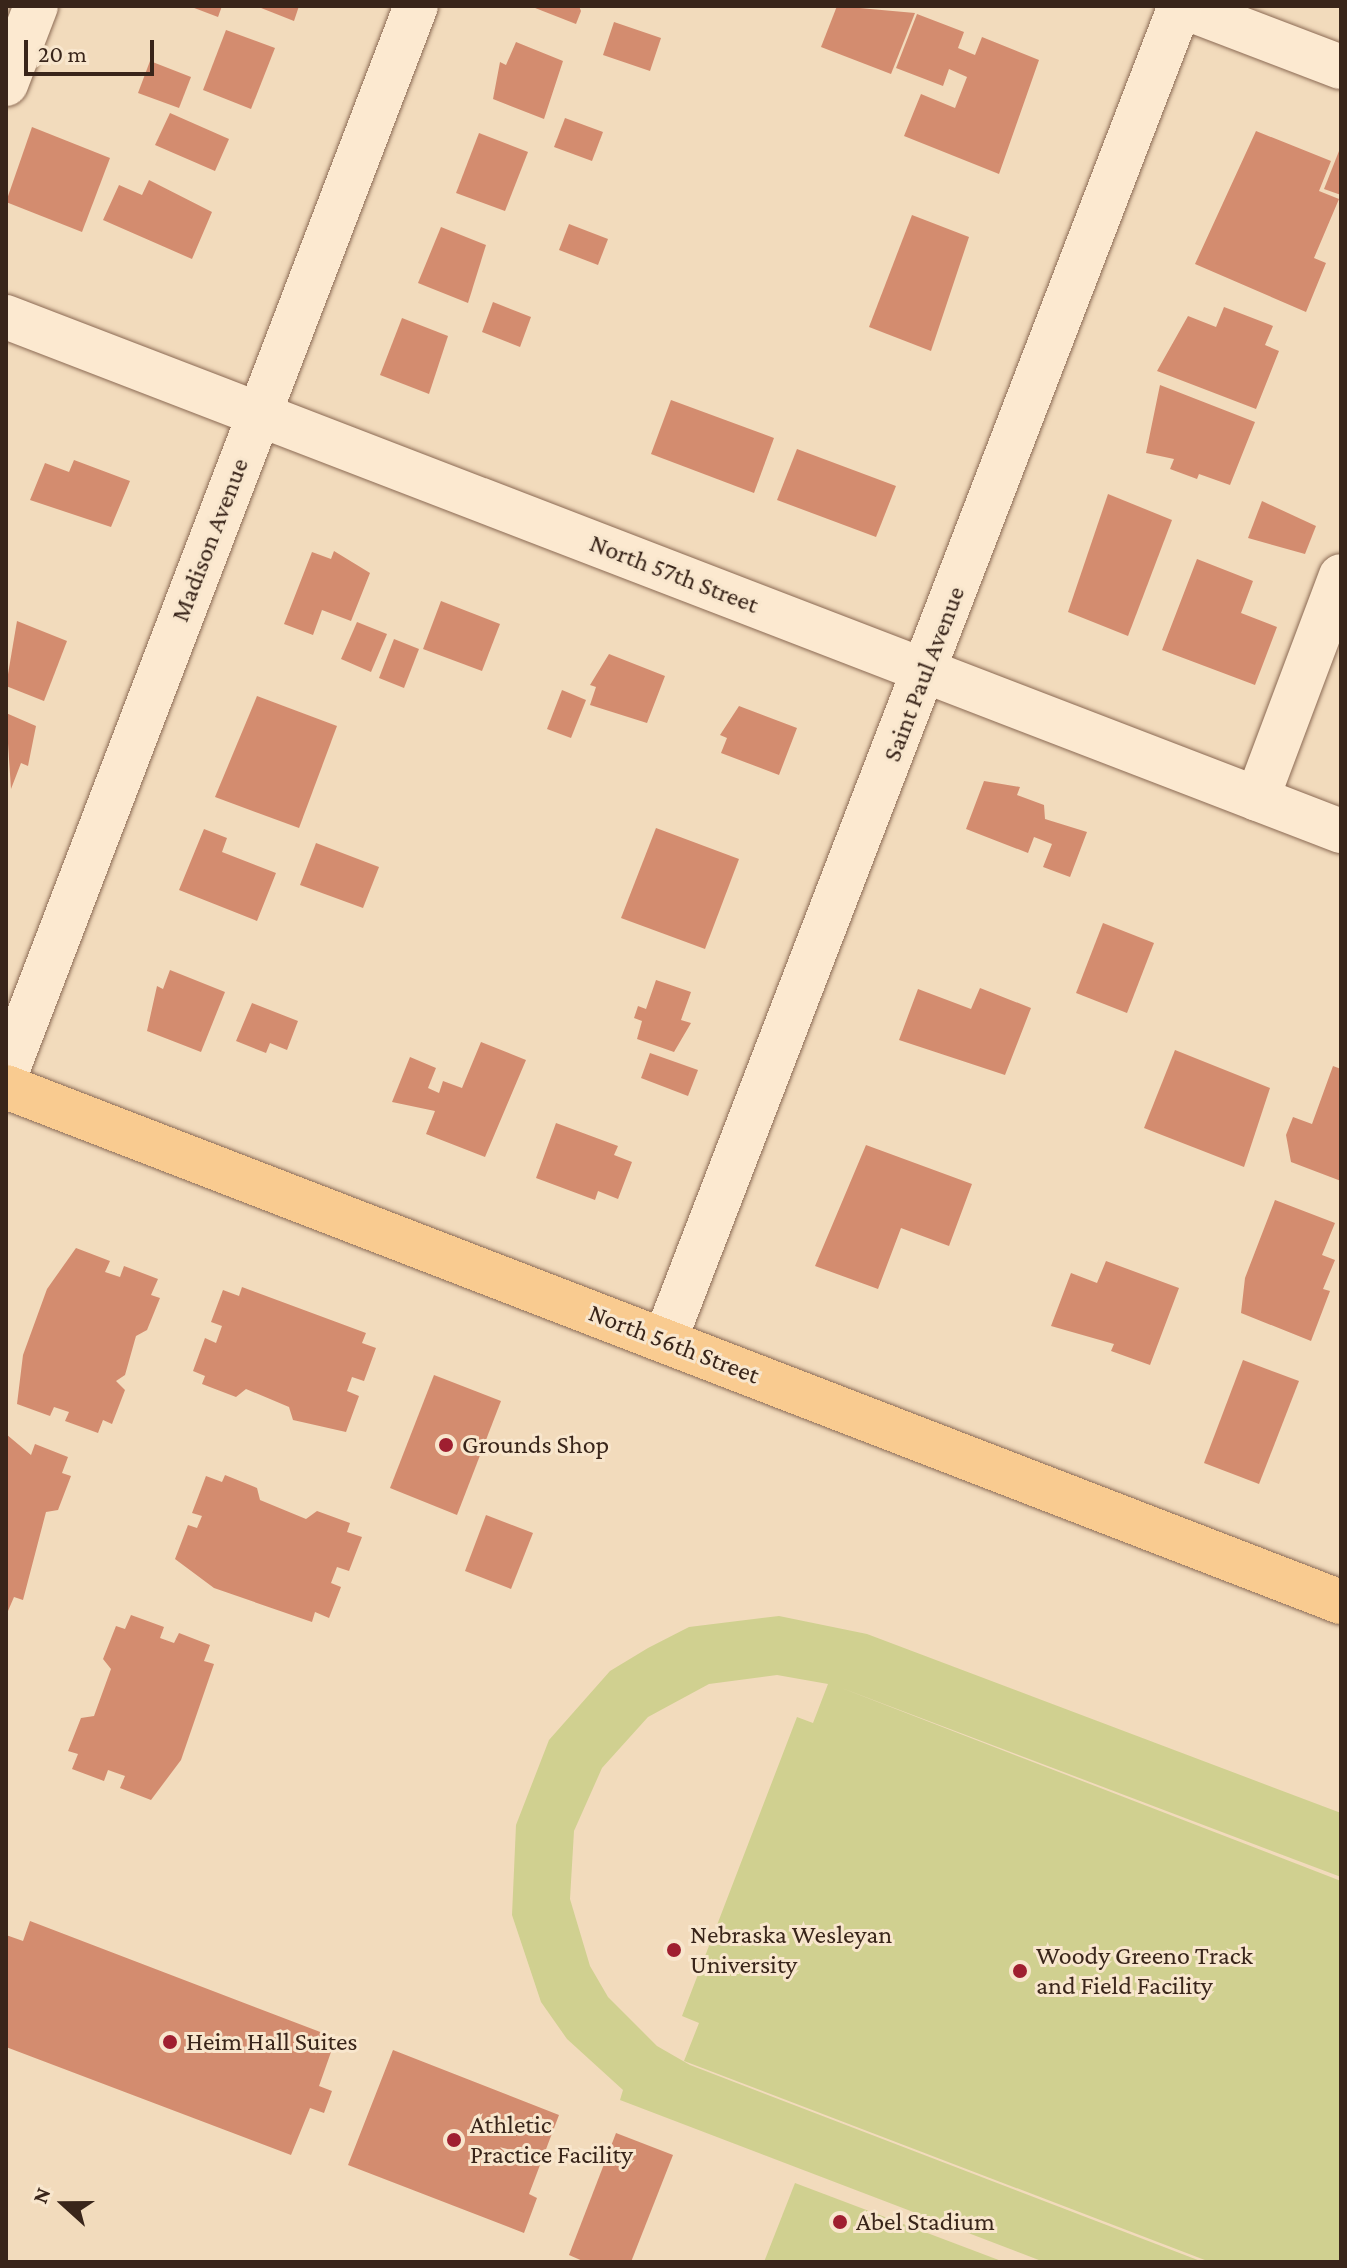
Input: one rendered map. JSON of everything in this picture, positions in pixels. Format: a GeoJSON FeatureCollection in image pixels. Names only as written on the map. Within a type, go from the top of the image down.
{"type":"FeatureCollection","features":[{"type":"Feature","properties":{"kind":"main road","name":"North 56th Street"},"geometry":{"type":"LineString","coordinates":[[6,1087],[1341,1602]]}},
{"type":"Feature","properties":{"kind":"street"},"geometry":{"type":"LineString","coordinates":[[6,84],[36,6]]}},
{"type":"Feature","properties":{"kind":"street","name":"Madison Avenue"},"geometry":{"type":"LineString","coordinates":[[6,1074],[416,6]]}},
{"type":"Feature","properties":{"kind":"street"},"geometry":{"type":"LineString","coordinates":[[1181,6],[1341,67]]}},
{"type":"Feature","properties":{"kind":"street","name":"Saint Paul Avenue"},"geometry":{"type":"LineString","coordinates":[[665,1340],[1181,6]]}},
{"type":"Feature","properties":{"kind":"street","name":"North 57th Street"},"geometry":{"type":"LineString","coordinates":[[6,317],[1341,831]]}},
{"type":"Feature","properties":{"kind":"street"},"geometry":{"type":"LineString","coordinates":[[1257,799],[1341,576]]}},
{"type":"Feature","properties":{"kind":"green space"},"geometry":{"type":"Polygon","coordinates":[[[779,1616],[867,1634],[1341,1813],[1341,1877],[839,1687],[1341,1881],[1341,2262],[1210,2262],[684,2061],[699,2023],[682,2016],[797,1717],[813,1723],[828,1684],[777,1675],[709,1684],[648,1717],[602,1768],[574,1831],[570,1899],[590,1966],[608,1997],[657,2046],[690,2065],[1203,2262],[1044,2262],[620,2100],[623,2090],[567,2039],[541,2002],[512,1915],[516,1825],[549,1740],[610,1671],[689,1627],[779,1616]]]}},
{"type":"Feature","properties":{"kind":"green space","name":"Abel Stadium"},"geometry":{"type":"Polygon","coordinates":[[[795,2183],[1004,2262],[764,2262],[795,2183]]]}},
{"type":"Feature","properties":{"kind":"building"},"geometry":{"type":"Polygon","coordinates":[[[189,6],[222,6],[218,17],[189,6]]]}},
{"type":"Feature","properties":{"kind":"building"},"geometry":{"type":"Polygon","coordinates":[[[256,6],[299,6],[294,21],[256,6]]]}},
{"type":"Feature","properties":{"kind":"building"},"geometry":{"type":"Polygon","coordinates":[[[530,6],[579,6],[581,11],[576,24],[530,6]]]}},
{"type":"Feature","properties":{"kind":"building"},"geometry":{"type":"Polygon","coordinates":[[[837,6],[915,13],[891,74],[821,47],[837,6]]]}},
{"type":"Feature","properties":{"kind":"building"},"geometry":{"type":"Polygon","coordinates":[[[917,14],[964,32],[958,48],[975,55],[982,37],[1039,60],[999,174],[904,136],[921,94],[955,108],[967,77],[949,69],[943,86],[896,68],[917,14]]]}},
{"type":"Feature","properties":{"kind":"building"},"geometry":{"type":"Polygon","coordinates":[[[614,22],[661,38],[650,71],[603,55],[614,22]]]}},
{"type":"Feature","properties":{"kind":"building"},"geometry":{"type":"Polygon","coordinates":[[[226,30],[275,48],[251,109],[203,90],[226,30]]]}},
{"type":"Feature","properties":{"kind":"building"},"geometry":{"type":"Polygon","coordinates":[[[516,42],[563,61],[544,119],[493,99],[500,62],[506,65],[516,42]]]}},
{"type":"Feature","properties":{"kind":"building"},"geometry":{"type":"Polygon","coordinates":[[[150,61],[191,77],[179,108],[138,93],[150,61]]]}},
{"type":"Feature","properties":{"kind":"building"},"geometry":{"type":"Polygon","coordinates":[[[170,113],[229,139],[215,171],[155,145],[170,113]]]}},
{"type":"Feature","properties":{"kind":"building"},"geometry":{"type":"Polygon","coordinates":[[[565,118],[603,132],[592,161],[554,147],[565,118]]]}},
{"type":"Feature","properties":{"kind":"building"},"geometry":{"type":"Polygon","coordinates":[[[32,127],[110,158],[82,232],[6,202],[32,127]]]}},
{"type":"Feature","properties":{"kind":"building"},"geometry":{"type":"Polygon","coordinates":[[[1256,131],[1331,161],[1319,191],[1339,199],[1314,258],[1326,263],[1306,312],[1195,264],[1256,131]]]}},
{"type":"Feature","properties":{"kind":"building"},"geometry":{"type":"Polygon","coordinates":[[[479,133],[528,152],[505,211],[456,193],[479,133]]]}},
{"type":"Feature","properties":{"kind":"building"},"geometry":{"type":"Polygon","coordinates":[[[1341,152],[1341,195],[1324,189],[1341,152]]]}},
{"type":"Feature","properties":{"kind":"building"},"geometry":{"type":"Polygon","coordinates":[[[149,180],[212,212],[192,259],[103,220],[119,185],[142,195],[149,180]]]}},
{"type":"Feature","properties":{"kind":"building"},"geometry":{"type":"Polygon","coordinates":[[[912,215],[969,237],[931,351],[869,327],[912,215]]]}},
{"type":"Feature","properties":{"kind":"building"},"geometry":{"type":"Polygon","coordinates":[[[569,224],[608,239],[598,265],[559,250],[569,224]]]}},
{"type":"Feature","properties":{"kind":"building"},"geometry":{"type":"Polygon","coordinates":[[[441,227],[486,245],[468,303],[418,283],[441,227]]]}},
{"type":"Feature","properties":{"kind":"building"},"geometry":{"type":"Polygon","coordinates":[[[493,302],[531,317],[520,347],[482,332],[493,302]]]}},
{"type":"Feature","properties":{"kind":"building"},"geometry":{"type":"Polygon","coordinates":[[[1224,307],[1273,326],[1265,345],[1279,351],[1256,409],[1157,371],[1188,316],[1216,327],[1224,307]]]}},
{"type":"Feature","properties":{"kind":"building"},"geometry":{"type":"Polygon","coordinates":[[[402,318],[448,336],[429,394],[380,375],[402,318]]]}},
{"type":"Feature","properties":{"kind":"building"},"geometry":{"type":"Polygon","coordinates":[[[1160,385],[1255,422],[1230,485],[1199,474],[1197,479],[1170,469],[1174,459],[1146,453],[1160,385]]]}},
{"type":"Feature","properties":{"kind":"building"},"geometry":{"type":"Polygon","coordinates":[[[671,400],[774,438],[754,493],[651,454],[671,400]]]}},
{"type":"Feature","properties":{"kind":"building"},"geometry":{"type":"Polygon","coordinates":[[[797,449],[896,486],[876,537],[777,500],[797,449]]]}},
{"type":"Feature","properties":{"kind":"building"},"geometry":{"type":"Polygon","coordinates":[[[74,460],[130,481],[111,527],[30,500],[45,463],[69,472],[74,460]]]}},
{"type":"Feature","properties":{"kind":"building"},"geometry":{"type":"Polygon","coordinates":[[[1108,494],[1172,520],[1128,636],[1068,612],[1108,494]]]}},
{"type":"Feature","properties":{"kind":"building"},"geometry":{"type":"Polygon","coordinates":[[[1262,501],[1316,526],[1305,554],[1248,538],[1262,501]]]}},
{"type":"Feature","properties":{"kind":"building"},"geometry":{"type":"Polygon","coordinates":[[[334,551],[370,573],[351,621],[322,610],[313,635],[284,624],[312,552],[331,559],[334,551]]]}},
{"type":"Feature","properties":{"kind":"building"},"geometry":{"type":"Polygon","coordinates":[[[1197,559],[1253,581],[1241,613],[1277,627],[1255,685],[1162,650],[1197,559]]]}},
{"type":"Feature","properties":{"kind":"building"},"geometry":{"type":"Polygon","coordinates":[[[441,601],[500,624],[482,671],[423,649],[441,601]]]}},
{"type":"Feature","properties":{"kind":"building"},"geometry":{"type":"Polygon","coordinates":[[[17,621],[67,641],[44,701],[6,686],[17,621]]]}},
{"type":"Feature","properties":{"kind":"building"},"geometry":{"type":"Polygon","coordinates":[[[357,622],[387,634],[371,672],[341,659],[357,622]]]}},
{"type":"Feature","properties":{"kind":"building"},"geometry":{"type":"Polygon","coordinates":[[[394,639],[419,649],[404,688],[379,678],[394,639]]]}},
{"type":"Feature","properties":{"kind":"building"},"geometry":{"type":"Polygon","coordinates":[[[609,654],[665,676],[647,723],[590,705],[596,687],[590,685],[609,654]]]}},
{"type":"Feature","properties":{"kind":"building"},"geometry":{"type":"Polygon","coordinates":[[[562,690],[586,700],[571,738],[547,729],[562,690]]]}},
{"type":"Feature","properties":{"kind":"building"},"geometry":{"type":"Polygon","coordinates":[[[257,696],[337,726],[299,828],[215,797],[257,696]]]}},
{"type":"Feature","properties":{"kind":"building"},"geometry":{"type":"Polygon","coordinates":[[[739,706],[797,728],[779,775],[721,753],[727,738],[720,735],[739,706]]]}},
{"type":"Feature","properties":{"kind":"building"},"geometry":{"type":"Polygon","coordinates":[[[6,713],[36,726],[28,766],[21,763],[11,789],[6,713]]]}},
{"type":"Feature","properties":{"kind":"building"},"geometry":{"type":"Polygon","coordinates":[[[984,781],[1020,787],[1017,795],[1044,805],[1045,819],[1087,832],[1070,877],[1043,867],[1052,844],[1034,837],[1028,853],[966,829],[984,781]]]}},
{"type":"Feature","properties":{"kind":"building"},"geometry":{"type":"Polygon","coordinates":[[[656,828],[739,859],[705,949],[621,918],[656,828]]]}},
{"type":"Feature","properties":{"kind":"building"},"geometry":{"type":"Polygon","coordinates":[[[204,829],[227,838],[222,852],[276,873],[257,921],[179,890],[204,829]]]}},
{"type":"Feature","properties":{"kind":"building"},"geometry":{"type":"Polygon","coordinates":[[[316,843],[379,867],[363,908],[300,885],[316,843]]]}},
{"type":"Feature","properties":{"kind":"building"},"geometry":{"type":"Polygon","coordinates":[[[1103,923],[1154,943],[1127,1013],[1076,993],[1103,923]]]}},
{"type":"Feature","properties":{"kind":"building"},"geometry":{"type":"Polygon","coordinates":[[[170,970],[225,992],[201,1052],[147,1031],[157,986],[163,989],[170,970]]]}},
{"type":"Feature","properties":{"kind":"building"},"geometry":{"type":"Polygon","coordinates":[[[656,980],[691,992],[681,1020],[691,1023],[674,1052],[637,1039],[642,1021],[634,1018],[638,1006],[646,1009],[656,980]]]}},
{"type":"Feature","properties":{"kind":"building"},"geometry":{"type":"Polygon","coordinates":[[[980,988],[1031,1008],[1005,1075],[899,1040],[918,989],[971,1009],[980,988]]]}},
{"type":"Feature","properties":{"kind":"building"},"geometry":{"type":"Polygon","coordinates":[[[252,1003],[298,1021],[287,1050],[270,1043],[266,1053],[236,1041],[252,1003]]]}},
{"type":"Feature","properties":{"kind":"building"},"geometry":{"type":"Polygon","coordinates":[[[481,1042],[526,1060],[485,1157],[426,1134],[435,1111],[392,1102],[410,1057],[436,1068],[428,1088],[439,1093],[443,1081],[462,1088],[481,1042]]]}},
{"type":"Feature","properties":{"kind":"building"},"geometry":{"type":"Polygon","coordinates":[[[1175,1050],[1270,1088],[1244,1167],[1144,1128],[1175,1050]]]}},
{"type":"Feature","properties":{"kind":"building"},"geometry":{"type":"Polygon","coordinates":[[[650,1053],[698,1070],[688,1096],[641,1078],[650,1053]]]}},
{"type":"Feature","properties":{"kind":"building"},"geometry":{"type":"Polygon","coordinates":[[[1333,1066],[1341,1069],[1341,1181],[1291,1162],[1286,1135],[1293,1117],[1312,1124],[1333,1066]]]}},
{"type":"Feature","properties":{"kind":"building"},"geometry":{"type":"Polygon","coordinates":[[[556,1123],[618,1146],[614,1155],[632,1162],[618,1199],[598,1191],[595,1200],[536,1178],[556,1123]]]}},
{"type":"Feature","properties":{"kind":"building"},"geometry":{"type":"Polygon","coordinates":[[[866,1145],[972,1184],[949,1246],[901,1228],[878,1289],[815,1266],[866,1145]]]}},
{"type":"Feature","properties":{"kind":"building"},"geometry":{"type":"Polygon","coordinates":[[[1275,1200],[1335,1223],[1322,1255],[1335,1260],[1323,1289],[1330,1291],[1311,1341],[1241,1313],[1245,1278],[1275,1200]]]}},
{"type":"Feature","properties":{"kind":"building"},"geometry":{"type":"Polygon","coordinates":[[[76,1248],[110,1261],[105,1272],[120,1277],[124,1266],[158,1279],[151,1295],[160,1298],[147,1330],[136,1336],[125,1375],[116,1381],[125,1390],[112,1424],[103,1420],[98,1433],[65,1421],[69,1412],[54,1407],[50,1416],[17,1404],[23,1355],[47,1289],[76,1248]]]}},
{"type":"Feature","properties":{"kind":"building"},"geometry":{"type":"Polygon","coordinates":[[[1106,1261],[1179,1288],[1150,1365],[1111,1351],[1114,1344],[1051,1326],[1071,1273],[1097,1283],[1106,1261]]]}},
{"type":"Feature","properties":{"kind":"building"},"geometry":{"type":"Polygon","coordinates":[[[242,1287],[366,1333],[362,1343],[376,1348],[364,1381],[352,1377],[347,1391],[359,1396],[346,1432],[293,1420],[289,1407],[246,1389],[236,1397],[202,1384],[205,1376],[193,1371],[205,1338],[216,1343],[222,1326],[211,1322],[223,1290],[239,1296],[242,1287]]]}},
{"type":"Feature","properties":{"kind":"building"},"geometry":{"type":"Polygon","coordinates":[[[1243,1360],[1299,1381],[1259,1484],[1204,1463],[1243,1360]]]}},
{"type":"Feature","properties":{"kind":"building","name":"Grounds Shop"},"geometry":{"type":"Polygon","coordinates":[[[434,1375],[501,1401],[457,1515],[390,1488],[434,1375]]]}},
{"type":"Feature","properties":{"kind":"building"},"geometry":{"type":"Polygon","coordinates":[[[6,1434],[31,1455],[35,1444],[68,1457],[62,1473],[71,1476],[58,1510],[46,1512],[23,1600],[14,1597],[8,1611],[6,1434]]]}},
{"type":"Feature","properties":{"kind":"building"},"geometry":{"type":"Polygon","coordinates":[[[225,1475],[257,1488],[260,1500],[306,1519],[317,1511],[350,1523],[347,1532],[362,1537],[349,1571],[337,1567],[331,1583],[341,1587],[329,1618],[315,1612],[312,1622],[214,1588],[175,1559],[188,1525],[197,1528],[202,1516],[192,1513],[206,1476],[222,1482],[225,1475]]]}},
{"type":"Feature","properties":{"kind":"building"},"geometry":{"type":"Polygon","coordinates":[[[486,1515],[533,1533],[511,1589],[465,1571],[486,1515]]]}},
{"type":"Feature","properties":{"kind":"building"},"geometry":{"type":"Polygon","coordinates":[[[131,1615],[164,1627],[160,1638],[174,1643],[179,1633],[210,1645],[204,1661],[214,1664],[181,1760],[151,1800],[120,1788],[125,1776],[108,1770],[104,1781],[72,1769],[78,1754],[68,1751],[81,1718],[94,1716],[111,1669],[103,1659],[116,1626],[125,1629],[131,1615]]]}},
{"type":"Feature","properties":{"kind":"building","name":"Heim Hall Suites"},"geometry":{"type":"Polygon","coordinates":[[[30,1921],[336,2038],[319,2086],[332,2091],[324,2113],[310,2108],[291,2155],[6,2047],[6,1935],[23,1941],[30,1921]]]}},
{"type":"Feature","properties":{"kind":"building","name":"Athletic Practice Facility"},"geometry":{"type":"Polygon","coordinates":[[[393,2050],[559,2115],[529,2194],[537,2198],[524,2233],[348,2165],[393,2050]]]}},
{"type":"Feature","properties":{"kind":"building"},"geometry":{"type":"Polygon","coordinates":[[[616,2133],[673,2155],[631,2262],[585,2262],[569,2255],[616,2133]]]}},
{"type":"Feature","properties":{"kind":"place","name":"Grounds Shop"},"geometry":{"type":"Point","coordinates":[446,1445]}},
{"type":"Feature","properties":{"kind":"place","name":"Nebraska Wesleyan University"},"geometry":{"type":"Point","coordinates":[674,1950]}},
{"type":"Feature","properties":{"kind":"place","name":"Woody Greeno Track and Field Facility"},"geometry":{"type":"Point","coordinates":[1020,1971]}},
{"type":"Feature","properties":{"kind":"place","name":"Heim Hall Suites"},"geometry":{"type":"Point","coordinates":[170,2042]}},
{"type":"Feature","properties":{"kind":"place","name":"Athletic Practice Facility"},"geometry":{"type":"Point","coordinates":[454,2140]}},
{"type":"Feature","properties":{"kind":"place","name":"Abel Stadium"},"geometry":{"type":"Point","coordinates":[840,2222]}}]}
